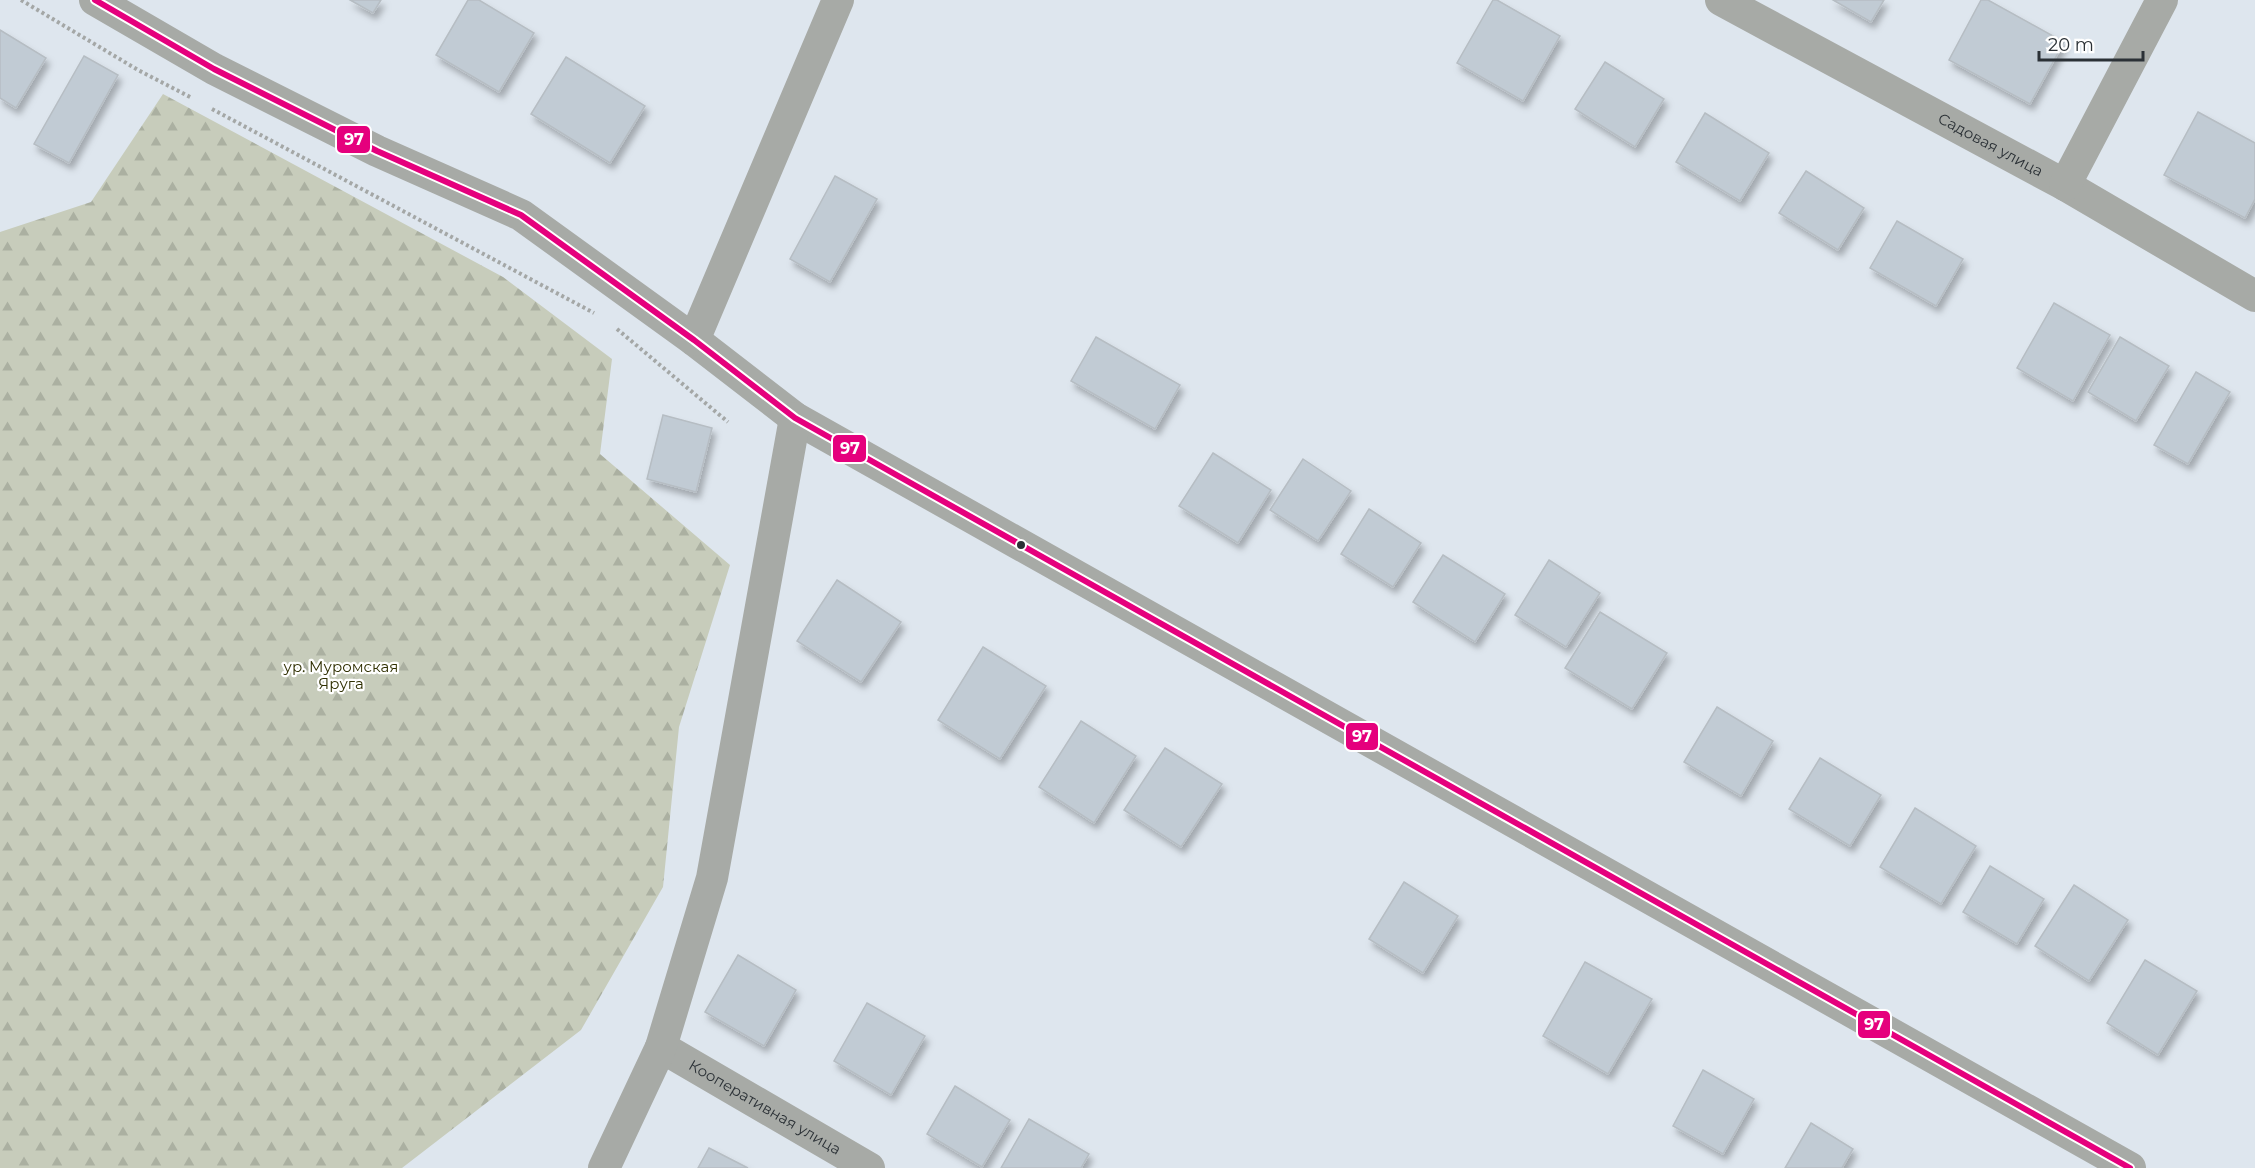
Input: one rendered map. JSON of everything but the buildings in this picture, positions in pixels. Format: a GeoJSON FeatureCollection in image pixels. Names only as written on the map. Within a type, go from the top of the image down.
{"type":"FeatureCollection","features":[{"type":"Feature","properties":{"kind":"street"},"geometry":{"type":"LineString","coordinates":[[95,0],[245,84],[378,151],[521,215],[694,340],[795,418],[2130,1168]]}},
{"type":"Feature","properties":{"kind":"street"},"geometry":{"type":"LineString","coordinates":[[694,340],[838,0]]}},
{"type":"Feature","properties":{"kind":"street","name":"Садовая улица"},"geometry":{"type":"LineString","coordinates":[[1721,0],[2065,185],[2255,296]]}},
{"type":"Feature","properties":{"kind":"street"},"geometry":{"type":"LineString","coordinates":[[2065,185],[2162,0]]}},
{"type":"Feature","properties":{"kind":"street"},"geometry":{"type":"LineString","coordinates":[[604,1168],[661,1047],[712,878],[795,418]]}},
{"type":"Feature","properties":{"kind":"street","name":"Кооперативная улица"},"geometry":{"type":"LineString","coordinates":[[661,1047],[869,1168]]}},
{"type":"Feature","properties":{"kind":"path"},"geometry":{"type":"LineString","coordinates":[[21,0],[138,70],[201,103]]}},
{"type":"Feature","properties":{"kind":"path"},"geometry":{"type":"LineString","coordinates":[[211,108],[603,317]]}},
{"type":"Feature","properties":{"kind":"path"},"geometry":{"type":"LineString","coordinates":[[612,325],[728,422]]}},
{"type":"Feature","properties":{"kind":"green space","name":"ур. Муромская Яруга"},"geometry":{"type":"Polygon","coordinates":[[[163,94],[503,277],[612,359],[600,454],[730,565],[679,727],[663,887],[581,1030],[402,1168],[0,1168],[0,232],[91,202],[163,94]]]}},
{"type":"Feature","properties":{"kind":"transit line","name":"97"},"geometry":{"type":"LineString","coordinates":[[95,0],[214,69],[377,151],[521,215],[694,340],[795,418],[2130,1168]]}}]}
